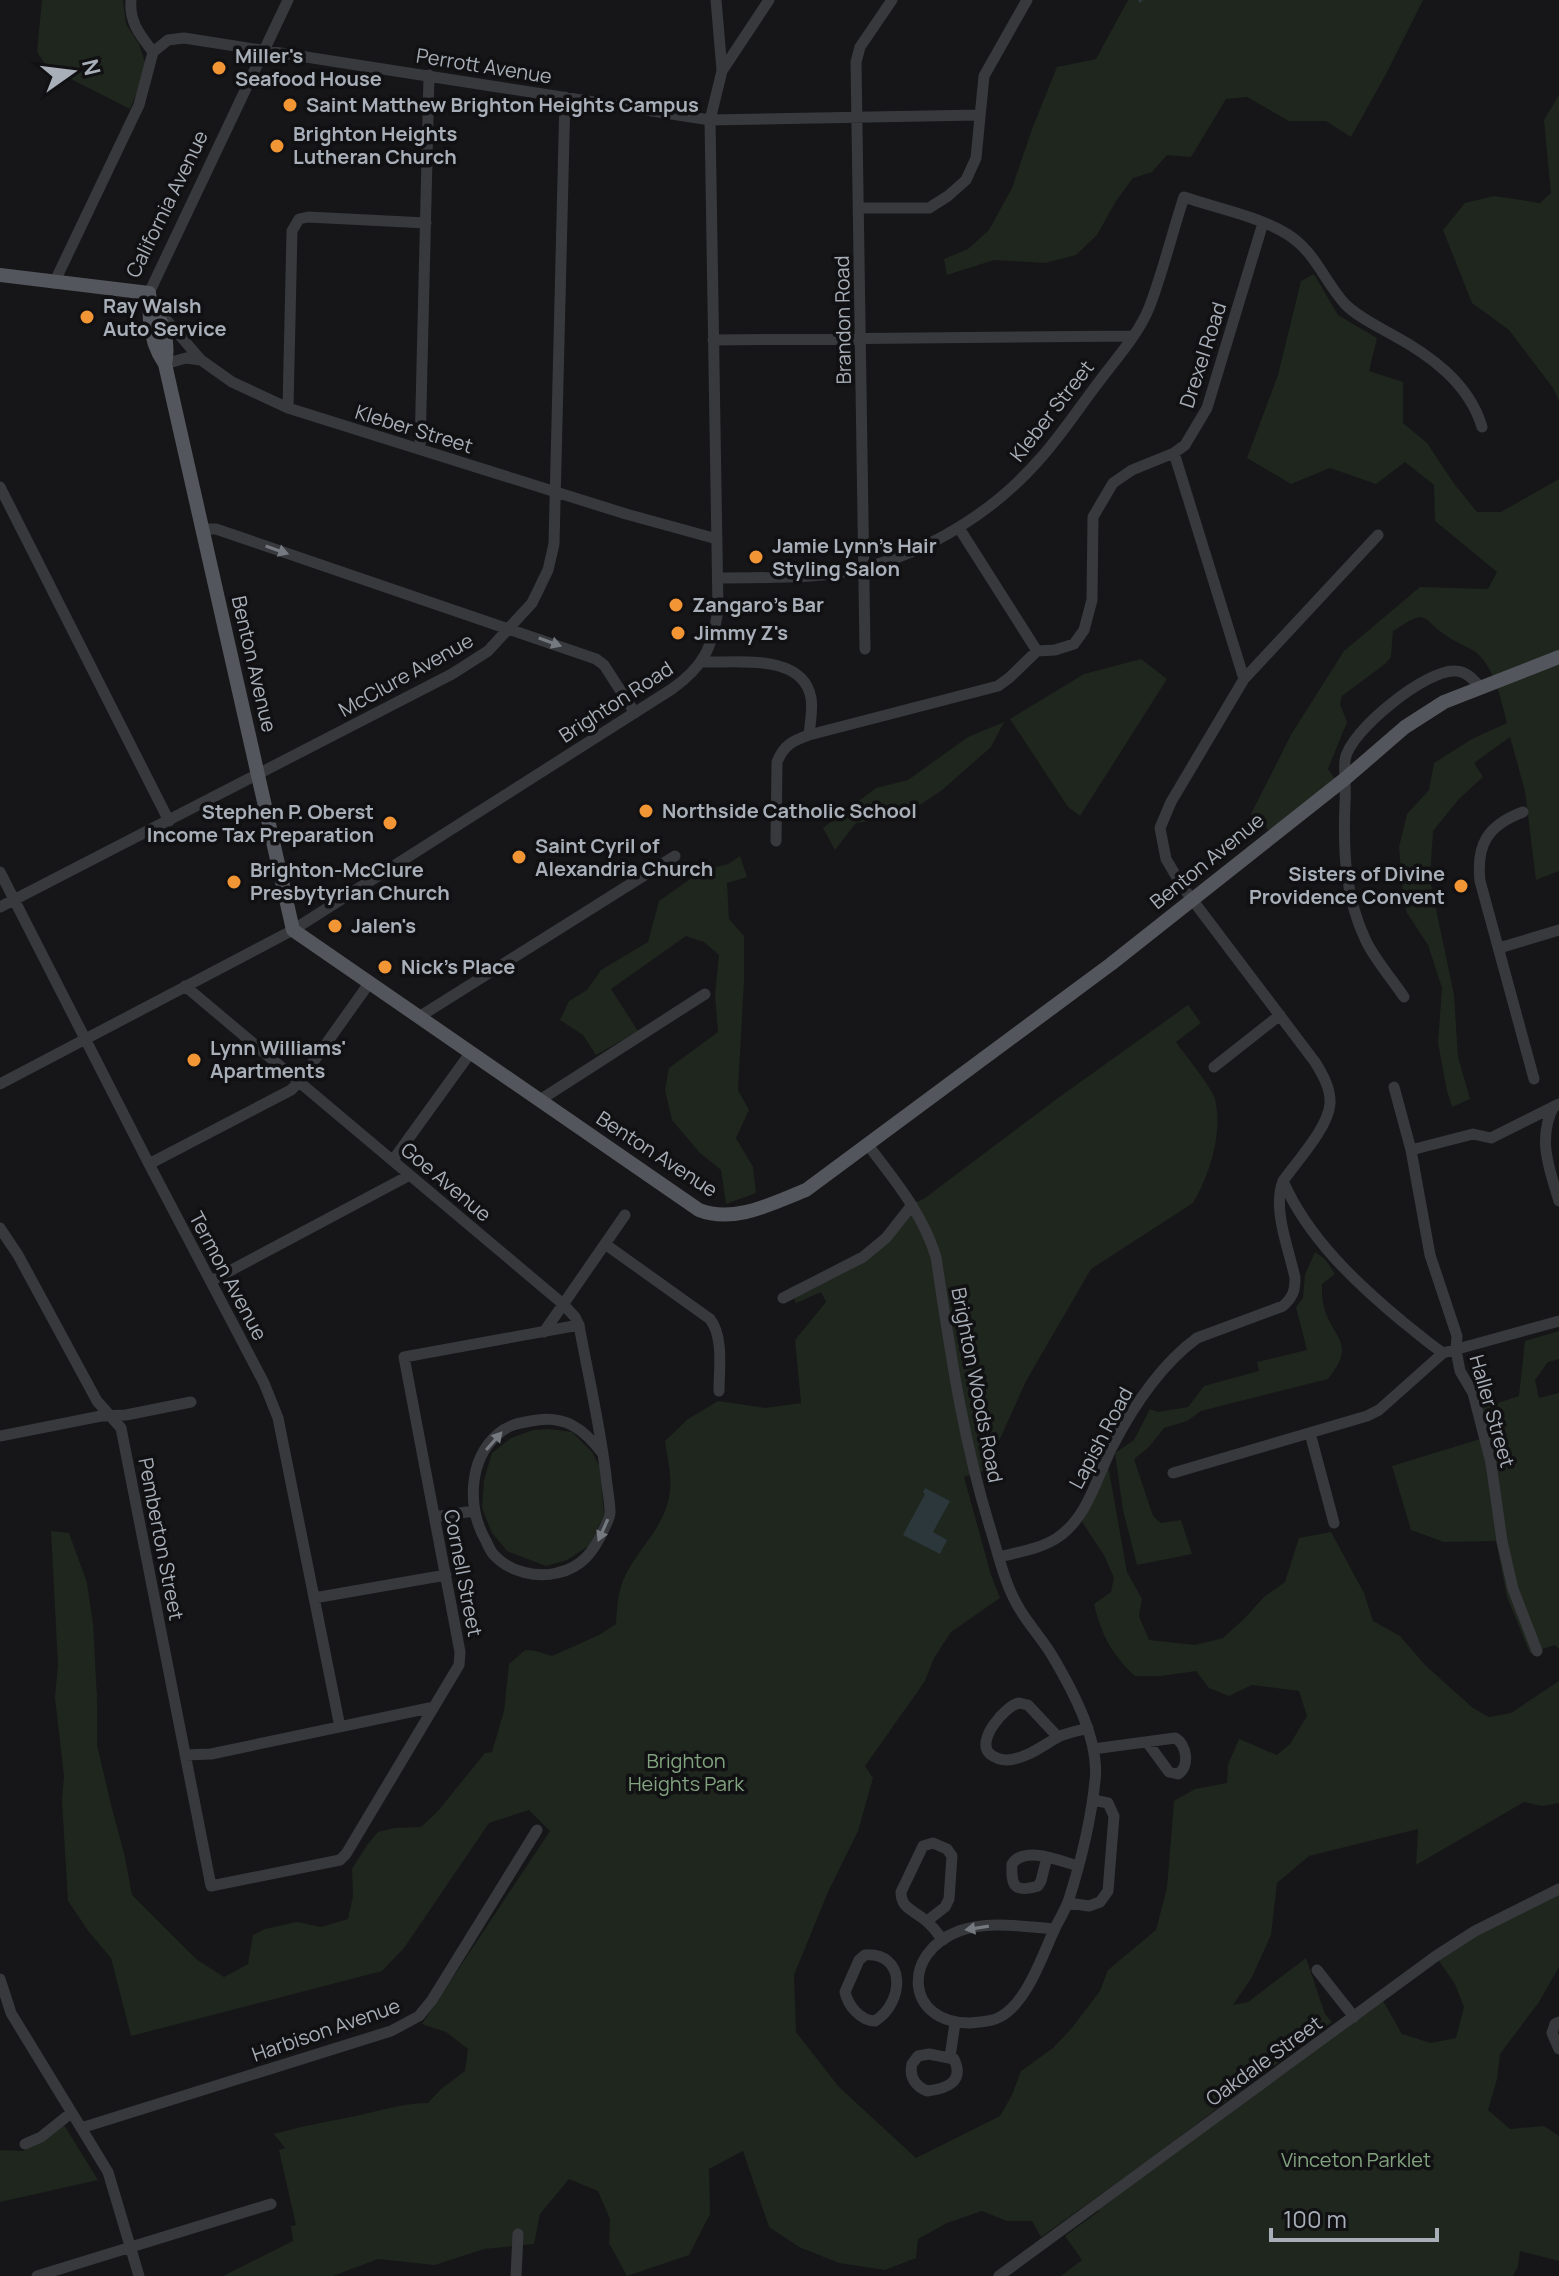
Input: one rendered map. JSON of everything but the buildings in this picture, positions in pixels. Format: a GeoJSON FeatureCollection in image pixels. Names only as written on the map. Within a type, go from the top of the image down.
{"type":"FeatureCollection","features":[{"type":"Feature","properties":{"kind":"main road","name":"California Avenue"},"geometry":{"type":"LineString","coordinates":[[0,275],[150,298]]}},
{"type":"Feature","properties":{"kind":"main road","name":"Benton Avenue"},"geometry":{"type":"LineString","coordinates":[[150,298],[150,322],[157,352],[165,364],[293,930],[699,1210],[717,1216],[740,1213],[806,1190],[1041,1017],[1346,778],[1405,727],[1444,702],[1559,657]]}},
{"type":"Feature","properties":{"kind":"street"},"geometry":{"type":"LineString","coordinates":[[54,283],[139,105],[153,52],[133,24],[131,0]]}},
{"type":"Feature","properties":{"kind":"street","name":"California Avenue"},"geometry":{"type":"LineString","coordinates":[[150,298],[288,0]]}},
{"type":"Feature","properties":{"kind":"street"},"geometry":{"type":"LineString","coordinates":[[716,0],[722,71]]}},
{"type":"Feature","properties":{"kind":"street","name":"Brighton Road"},"geometry":{"type":"LineString","coordinates":[[0,1084],[293,930],[635,713],[687,678],[703,662],[712,643],[718,610],[710,120],[722,71],[769,0]]}},
{"type":"Feature","properties":{"kind":"street","name":"Brandon Road"},"geometry":{"type":"LineString","coordinates":[[865,649],[858,53],[892,0]]}},
{"type":"Feature","properties":{"kind":"street"},"geometry":{"type":"LineString","coordinates":[[859,208],[929,208],[966,180],[976,158],[984,76],[1027,0]]}},
{"type":"Feature","properties":{"kind":"street","name":"Perrott Avenue"},"geometry":{"type":"LineString","coordinates":[[153,52],[168,40],[184,38],[710,120],[979,115]]}},
{"type":"Feature","properties":{"kind":"street"},"geometry":{"type":"LineString","coordinates":[[420,449],[429,75]]}},
{"type":"Feature","properties":{"kind":"street","name":"McClure Avenue"},"geometry":{"type":"LineString","coordinates":[[0,907],[452,674],[488,651],[532,603],[548,570],[554,544],[565,97]]}},
{"type":"Feature","properties":{"kind":"street","name":"Kleber Street"},"geometry":{"type":"LineString","coordinates":[[718,578],[818,575],[864,568],[904,554],[959,528],[993,504],[1039,460],[1133,336],[1148,310],[1184,197],[1263,223]]}},
{"type":"Feature","properties":{"kind":"street"},"geometry":{"type":"LineString","coordinates":[[288,408],[292,231],[299,219],[426,223]]}},
{"type":"Feature","properties":{"kind":"street"},"geometry":{"type":"LineString","coordinates":[[1263,223],[1286,233],[1304,246],[1343,302],[1356,314],[1419,349],[1446,371],[1477,410],[1482,427]]}},
{"type":"Feature","properties":{"kind":"street","name":"Drexel Road"},"geometry":{"type":"LineString","coordinates":[[1037,651],[1074,644],[1084,630],[1092,600],[1093,517],[1113,483],[1132,470],[1174,453],[1185,445],[1207,408],[1263,223]]}},
{"type":"Feature","properties":{"kind":"street","name":"Kleber Street"},"geometry":{"type":"LineString","coordinates":[[150,298],[201,360],[232,382],[288,408],[717,539]]}},
{"type":"Feature","properties":{"kind":"street"},"geometry":{"type":"LineString","coordinates":[[713,340],[1133,336]]}},
{"type":"Feature","properties":{"kind":"street"},"geometry":{"type":"LineString","coordinates":[[165,364],[186,358],[201,360]]}},
{"type":"Feature","properties":{"kind":"street"},"geometry":{"type":"LineString","coordinates":[[1174,453],[1244,679]]}},
{"type":"Feature","properties":{"kind":"street"},"geometry":{"type":"LineString","coordinates":[[0,487],[169,821]]}},
{"type":"Feature","properties":{"kind":"street"},"geometry":{"type":"LineString","coordinates":[[776,841],[777,762],[781,750],[791,741],[998,686],[1037,651],[959,528]]}},
{"type":"Feature","properties":{"kind":"street"},"geometry":{"type":"LineString","coordinates":[[202,529],[216,529],[601,661],[635,713]]}},
{"type":"Feature","properties":{"kind":"street"},"geometry":{"type":"LineString","coordinates":[[1378,535],[1244,679],[1171,802],[1160,828],[1166,859],[1192,899],[1322,1073],[1330,1102],[1325,1121],[1283,1181],[1292,1201],[1313,1233],[1374,1298],[1443,1353]]}},
{"type":"Feature","properties":{"kind":"street"},"geometry":{"type":"LineString","coordinates":[[703,662],[788,667],[804,679],[812,699],[809,735]]}},
{"type":"Feature","properties":{"kind":"street"},"geometry":{"type":"LineString","coordinates":[[1404,997],[1367,943],[1352,906],[1343,850],[1345,759],[1352,743],[1369,722],[1431,678],[1457,670],[1471,676],[1480,687]]}},
{"type":"Feature","properties":{"kind":"street"},"geometry":{"type":"LineString","coordinates":[[1523,812],[1494,828],[1481,847],[1478,863],[1480,881],[1534,1079]]}},
{"type":"Feature","properties":{"kind":"street"},"geometry":{"type":"LineString","coordinates":[[419,1017],[675,856]]}},
{"type":"Feature","properties":{"kind":"street","name":"Termon Avenue"},"geometry":{"type":"LineString","coordinates":[[0,872],[264,1383],[278,1418],[340,1727]]}},
{"type":"Feature","properties":{"kind":"street"},"geometry":{"type":"LineString","coordinates":[[1499,948],[1559,930]]}},
{"type":"Feature","properties":{"kind":"street"},"geometry":{"type":"LineString","coordinates":[[149,1164],[291,1090],[370,982]]}},
{"type":"Feature","properties":{"kind":"street","name":"Goe Avenue"},"geometry":{"type":"LineString","coordinates":[[185,986],[575,1317],[603,1454]]}},
{"type":"Feature","properties":{"kind":"street"},"geometry":{"type":"LineString","coordinates":[[540,1100],[705,994]]}},
{"type":"Feature","properties":{"kind":"street"},"geometry":{"type":"LineString","coordinates":[[1214,1067],[1280,1015]]}},
{"type":"Feature","properties":{"kind":"street"},"geometry":{"type":"LineString","coordinates":[[393,1160],[471,1052]]}},
{"type":"Feature","properties":{"kind":"street","name":"Haller Street"},"geometry":{"type":"LineString","coordinates":[[1394,1087],[1411,1150],[1430,1255],[1457,1336],[1460,1371],[1473,1393],[1491,1463],[1502,1541],[1513,1589],[1537,1651]]}},
{"type":"Feature","properties":{"kind":"street"},"geometry":{"type":"LineString","coordinates":[[1411,1150],[1473,1134],[1491,1138],[1557,1105]]}},
{"type":"Feature","properties":{"kind":"street"},"geometry":{"type":"LineString","coordinates":[[1557,1105],[1547,1120],[1545,1141],[1546,1157],[1559,1201]]}},
{"type":"Feature","properties":{"kind":"street","name":"Brighton Woods Road"},"geometry":{"type":"LineString","coordinates":[[868,1145],[928,1232],[936,1257],[961,1415],[977,1487],[1017,1606],[1053,1657],[1081,1711],[1088,1728],[1096,1774],[1093,1800],[1068,1903],[1032,1977],[1016,2004],[1000,2017],[981,2022],[955,2023]]}},
{"type":"Feature","properties":{"kind":"street"},"geometry":{"type":"LineString","coordinates":[[211,1281],[410,1175]]}},
{"type":"Feature","properties":{"kind":"street","name":"Lapish Road"},"geometry":{"type":"LineString","coordinates":[[999,1557],[1046,1544],[1069,1528],[1085,1505],[1140,1398],[1187,1345],[1197,1338],[1283,1306],[1291,1299],[1295,1278],[1278,1202],[1283,1181]]}},
{"type":"Feature","properties":{"kind":"street"},"geometry":{"type":"LineString","coordinates":[[783,1298],[863,1257],[886,1238],[912,1205]]}},
{"type":"Feature","properties":{"kind":"street"},"geometry":{"type":"LineString","coordinates":[[544,1332],[625,1215]]}},
{"type":"Feature","properties":{"kind":"street","name":"Pemberton Street"},"geometry":{"type":"LineString","coordinates":[[0,1228],[18,1255],[97,1401],[121,1428],[211,1886]]}},
{"type":"Feature","properties":{"kind":"street"},"geometry":{"type":"LineString","coordinates":[[605,1244],[716,1326],[719,1391]]}},
{"type":"Feature","properties":{"kind":"street"},"geometry":{"type":"LineString","coordinates":[[1173,1473],[1374,1413],[1443,1353],[1559,1321]]}},
{"type":"Feature","properties":{"kind":"street"},"geometry":{"type":"LineString","coordinates":[[544,1332],[579,1325]]}},
{"type":"Feature","properties":{"kind":"street","name":"Cornell Street"},"geometry":{"type":"LineString","coordinates":[[211,1886],[340,1860],[456,1670],[460,1659],[404,1357],[544,1332]]}},
{"type":"Feature","properties":{"kind":"street"},"geometry":{"type":"LineString","coordinates":[[0,1436],[191,1402]]}},
{"type":"Feature","properties":{"kind":"street"},"geometry":{"type":"LineString","coordinates":[[541,1419],[573,1423],[590,1436],[603,1454],[610,1515],[594,1550],[578,1565],[559,1573],[540,1576],[517,1570],[494,1556],[473,1511],[474,1473],[497,1435],[512,1425],[541,1419]]}},
{"type":"Feature","properties":{"kind":"street"},"geometry":{"type":"LineString","coordinates":[[1310,1433],[1334,1523]]}},
{"type":"Feature","properties":{"kind":"street"},"geometry":{"type":"LineString","coordinates":[[435,1517],[473,1511]]}},
{"type":"Feature","properties":{"kind":"street"},"geometry":{"type":"LineString","coordinates":[[314,1598],[446,1575]]}},
{"type":"Feature","properties":{"kind":"street"},"geometry":{"type":"LineString","coordinates":[[1058,1737],[1028,1705],[1019,1703],[1008,1708],[986,1737],[985,1745],[997,1759],[1011,1760],[1042,1748],[1058,1737],[1088,1728]]}},
{"type":"Feature","properties":{"kind":"street"},"geometry":{"type":"LineString","coordinates":[[185,1755],[211,1754],[434,1707]]}},
{"type":"Feature","properties":{"kind":"street"},"geometry":{"type":"LineString","coordinates":[[1093,1749],[1147,1742]]}},
{"type":"Feature","properties":{"kind":"street"},"geometry":{"type":"LineString","coordinates":[[1068,1903],[1089,1906],[1100,1902],[1108,1891],[1114,1816],[1108,1803],[1093,1800]]}},
{"type":"Feature","properties":{"kind":"street","name":"Harbison Avenue"},"geometry":{"type":"LineString","coordinates":[[81,2128],[391,2031],[411,2021],[432,2000],[537,1830]]}},
{"type":"Feature","properties":{"kind":"street"},"geometry":{"type":"LineString","coordinates":[[927,1921],[945,1907],[949,1899],[952,1856],[947,1849],[933,1843],[923,1846],[900,1896],[907,1908],[927,1921],[943,1940]]}},
{"type":"Feature","properties":{"kind":"street"},"geometry":{"type":"LineString","coordinates":[[1047,1857],[1078,1866]]}},
{"type":"Feature","properties":{"kind":"street","name":"Oakdale Street"},"geometry":{"type":"LineString","coordinates":[[999,2276],[1436,1956],[1475,1931],[1559,1889]]}},
{"type":"Feature","properties":{"kind":"street"},"geometry":{"type":"LineString","coordinates":[[950,2057],[955,2023],[925,2004],[918,1991],[919,1969],[928,1952],[959,1930],[997,1924],[1055,1929]]}},
{"type":"Feature","properties":{"kind":"street"},"geometry":{"type":"LineString","coordinates":[[870,1954],[891,1964],[896,1975],[897,1993],[892,2006],[879,2020],[871,2022],[862,2018],[848,2001],[845,1992],[859,1960],[870,1954]]}},
{"type":"Feature","properties":{"kind":"street"},"geometry":{"type":"LineString","coordinates":[[1317,1970],[1354,2017]]}},
{"type":"Feature","properties":{"kind":"street"},"geometry":{"type":"LineString","coordinates":[[0,1979],[11,2013],[110,2178],[139,2276]]}},
{"type":"Feature","properties":{"kind":"street"},"geometry":{"type":"LineString","coordinates":[[897,1993],[918,1991]]}},
{"type":"Feature","properties":{"kind":"street"},"geometry":{"type":"LineString","coordinates":[[1559,2022],[1552,2033],[1559,2049]]}},
{"type":"Feature","properties":{"kind":"street"},"geometry":{"type":"LineString","coordinates":[[25,2144],[41,2137],[71,2113]]}},
{"type":"Feature","properties":{"kind":"street"},"geometry":{"type":"LineString","coordinates":[[37,2276],[271,2204]]}},
{"type":"Feature","properties":{"kind":"street"},"geometry":{"type":"LineString","coordinates":[[516,2276],[518,2234]]}},
{"type":"Feature","properties":{"kind":"green space"},"geometry":{"type":"Polygon","coordinates":[[[42,0],[123,0],[126,24],[139,44],[146,65],[130,109],[47,67],[37,52],[42,0]]]}},
{"type":"Feature","properties":{"kind":"green space"},"geometry":{"type":"Polygon","coordinates":[[[1128,0],[1423,0],[1351,137],[1326,121],[1289,121],[1247,97],[1226,99],[1191,157],[1167,155],[1152,172],[1133,178],[1097,235],[1076,255],[1045,263],[994,260],[947,275],[944,259],[968,249],[989,230],[1012,188],[1057,67],[1096,59],[1128,0]]]}},
{"type":"Feature","properties":{"kind":"green space"},"geometry":{"type":"Polygon","coordinates":[[[1559,95],[1559,401],[1553,388],[1509,330],[1472,303],[1443,230],[1465,203],[1494,196],[1540,203],[1551,193],[1544,120],[1559,95]]]}},
{"type":"Feature","properties":{"kind":"green space"},"geometry":{"type":"Polygon","coordinates":[[[1314,274],[1338,315],[1377,338],[1369,371],[1403,382],[1403,423],[1427,443],[1477,512],[1501,512],[1559,479],[1559,871],[1536,880],[1525,791],[1510,737],[1474,763],[1483,777],[1459,799],[1433,831],[1430,880],[1454,995],[1458,1057],[1470,1099],[1452,1107],[1438,1043],[1442,988],[1428,945],[1407,913],[1399,847],[1407,814],[1429,790],[1434,763],[1472,739],[1507,723],[1489,668],[1475,652],[1424,618],[1414,619],[1393,631],[1391,657],[1342,696],[1340,704],[1347,722],[1328,769],[1338,783],[1273,834],[1251,814],[1292,733],[1344,651],[1420,587],[1488,589],[1497,572],[1435,521],[1434,485],[1405,462],[1376,484],[1330,468],[1291,484],[1247,458],[1278,375],[1301,281],[1314,274]]]}},
{"type":"Feature","properties":{"kind":"green space"},"geometry":{"type":"Polygon","coordinates":[[[1141,659],[1167,679],[1080,816],[1068,807],[1010,719],[1084,674],[1141,659]]]}},
{"type":"Feature","properties":{"kind":"green space"},"geometry":{"type":"Polygon","coordinates":[[[1004,722],[991,747],[941,791],[913,809],[887,819],[856,823],[835,850],[823,828],[876,788],[908,780],[968,737],[1004,722]]]}},
{"type":"Feature","properties":{"kind":"green space"},"geometry":{"type":"Polygon","coordinates":[[[740,856],[747,877],[727,883],[729,919],[744,936],[738,1090],[749,1110],[736,1138],[753,1167],[756,1193],[726,1204],[721,1170],[699,1152],[672,1120],[665,1090],[669,1068],[718,1032],[715,994],[719,955],[704,942],[686,936],[611,989],[638,1031],[596,1055],[583,1035],[560,1020],[569,1001],[587,990],[601,970],[648,942],[659,901],[703,870],[728,864],[740,856]]]}},
{"type":"Feature","properties":{"kind":"green space","name":"Brighton Heights Park"},"geometry":{"type":"Polygon","coordinates":[[[1188,1005],[1201,1023],[1176,1042],[1213,1093],[1217,1112],[1216,1139],[1205,1179],[1193,1203],[1091,1269],[1026,1381],[986,1470],[964,1477],[1000,1598],[951,1632],[934,1658],[925,1681],[865,1766],[873,1778],[858,1831],[828,1892],[794,1975],[796,2032],[839,2087],[916,2158],[1000,2116],[1021,2071],[1053,2048],[1100,1991],[1108,1970],[1156,1930],[1167,1888],[1174,1801],[1195,1789],[1227,1783],[1228,1765],[1239,1739],[1277,1755],[1290,1744],[1307,1716],[1299,1691],[1252,1685],[1229,1696],[1209,1688],[1196,1671],[1135,1676],[1120,1660],[1104,1634],[1094,1604],[1111,1592],[1114,1578],[1104,1555],[1082,1522],[1108,1465],[1127,1572],[1142,1599],[1139,1616],[1149,1640],[1195,1645],[1223,1638],[1264,1597],[1285,1582],[1299,1538],[1331,1532],[1364,1593],[1373,1621],[1400,1636],[1425,1665],[1473,1708],[1489,1717],[1511,1713],[1559,1681],[1559,1803],[1542,1806],[1524,1802],[1416,1865],[1418,1829],[1309,1856],[1277,1883],[1271,1935],[1252,1977],[1233,2005],[1248,2002],[1306,1958],[1325,2014],[1332,2022],[1041,2237],[1032,2221],[1007,2221],[982,2211],[947,2223],[918,2239],[916,2258],[885,2270],[839,2263],[799,2247],[769,2227],[743,2151],[709,2169],[710,2214],[689,2255],[627,2276],[609,2243],[610,2219],[598,2191],[569,2179],[540,2214],[534,2244],[484,2249],[435,2265],[378,2259],[333,2276],[223,2276],[293,2241],[291,2226],[296,2225],[279,2150],[285,2148],[274,2134],[394,2107],[428,2103],[465,2071],[468,2049],[446,2032],[422,2024],[550,1831],[529,1810],[489,1823],[404,1948],[382,1971],[131,2036],[111,1958],[68,1901],[62,1801],[64,1776],[55,1698],[58,1665],[51,1531],[69,1533],[87,1583],[93,1624],[97,1745],[132,1895],[196,1959],[224,1977],[248,1964],[253,1935],[265,1929],[297,1922],[321,1927],[348,1919],[353,1896],[352,1869],[378,1832],[421,1827],[485,1753],[492,1752],[504,1711],[509,1664],[525,1650],[552,1656],[616,1624],[623,1580],[658,1525],[668,1503],[670,1479],[665,1441],[688,1419],[718,1401],[765,1408],[801,1403],[795,1340],[826,1302],[821,1292],[796,1303],[789,1288],[857,1258],[876,1242],[903,1209],[925,1198],[1188,1005]]]}},
{"type":"Feature","properties":{"kind":"green space"},"geometry":{"type":"Polygon","coordinates":[[[1315,1252],[1325,1259],[1335,1274],[1322,1284],[1322,1291],[1326,1315],[1342,1347],[1337,1366],[1328,1379],[1201,1411],[1187,1421],[1164,1428],[1149,1447],[1134,1459],[1153,1516],[1161,1523],[1181,1520],[1192,1554],[1137,1565],[1123,1510],[1115,1453],[1134,1440],[1150,1409],[1158,1412],[1188,1407],[1204,1386],[1259,1371],[1257,1362],[1307,1350],[1296,1307],[1303,1298],[1305,1275],[1315,1252]]]}},
{"type":"Feature","properties":{"kind":"green space"},"geometry":{"type":"Polygon","coordinates":[[[1559,1331],[1559,1359],[1548,1362],[1535,1380],[1539,1398],[1559,1393],[1559,1649],[1555,1645],[1530,1653],[1507,1597],[1496,1541],[1444,1542],[1411,1530],[1392,1466],[1490,1436],[1482,1408],[1519,1396],[1525,1341],[1559,1331]]]}},
{"type":"Feature","properties":{"kind":"green space"},"geometry":{"type":"Polygon","coordinates":[[[533,1430],[572,1432],[592,1452],[600,1467],[604,1515],[590,1545],[567,1560],[546,1566],[507,1551],[492,1533],[482,1508],[484,1480],[492,1453],[511,1438],[533,1430]]]}},
{"type":"Feature","properties":{"kind":"green space","name":"Vinceton Parklet"},"geometry":{"type":"Polygon","coordinates":[[[1559,1884],[1559,1967],[1539,2002],[1500,2054],[1488,2110],[1510,2129],[1544,2126],[1559,2136],[1559,2261],[1520,2251],[1513,2276],[1061,2276],[1082,2260],[1065,2236],[1099,2211],[1096,2206],[1383,2001],[1402,2034],[1431,2043],[1456,2038],[1464,2007],[1455,1984],[1434,1954],[1559,1884]]]}},
{"type":"Feature","properties":{"kind":"green space"},"geometry":{"type":"Polygon","coordinates":[[[64,2125],[98,2180],[0,2202],[0,2150],[23,2151],[48,2138],[64,2125]]]}},
{"type":"Feature","properties":{"kind":"shaded area"},"geometry":{"type":"Polygon","coordinates":[[[925,1488],[950,1501],[933,1532],[947,1540],[940,1554],[903,1535],[925,1494],[925,1488]]]}},
{"type":"Feature","properties":{"kind":"place","name":"Miller's Seafood House"},"geometry":{"type":"Point","coordinates":[219,68]}},
{"type":"Feature","properties":{"kind":"place","name":"Saint Matthew Brighton Heights Campus"},"geometry":{"type":"Point","coordinates":[290,105]}},
{"type":"Feature","properties":{"kind":"place","name":"Brighton Heights Lutheran Church"},"geometry":{"type":"Point","coordinates":[277,146]}},
{"type":"Feature","properties":{"kind":"place","name":"Ray Walsh Auto Service"},"geometry":{"type":"Point","coordinates":[87,317]}},
{"type":"Feature","properties":{"kind":"place","name":"Jamie Lynn's Hair Styling Salon"},"geometry":{"type":"Point","coordinates":[756,557]}},
{"type":"Feature","properties":{"kind":"place","name":"Zangaro's Bar"},"geometry":{"type":"Point","coordinates":[676,605]}},
{"type":"Feature","properties":{"kind":"place","name":"Jimmy Z's"},"geometry":{"type":"Point","coordinates":[678,633]}},
{"type":"Feature","properties":{"kind":"place","name":"Northside Catholic School"},"geometry":{"type":"Point","coordinates":[646,811]}},
{"type":"Feature","properties":{"kind":"place","name":"Stephen P. Oberst Income Tax Preparation"},"geometry":{"type":"Point","coordinates":[390,823]}},
{"type":"Feature","properties":{"kind":"place","name":"Saint Cyril of Alexandria Church"},"geometry":{"type":"Point","coordinates":[519,857]}},
{"type":"Feature","properties":{"kind":"place","name":"Brighton-McClure Presbytyrian Church"},"geometry":{"type":"Point","coordinates":[234,882]}},
{"type":"Feature","properties":{"kind":"place","name":"Sisters of Divine Providence Convent"},"geometry":{"type":"Point","coordinates":[1461,886]}},
{"type":"Feature","properties":{"kind":"place","name":"Jalen's"},"geometry":{"type":"Point","coordinates":[335,926]}},
{"type":"Feature","properties":{"kind":"place","name":"Nick's Place"},"geometry":{"type":"Point","coordinates":[385,967]}},
{"type":"Feature","properties":{"kind":"place","name":"Lynn Williams' Apartments"},"geometry":{"type":"Point","coordinates":[194,1060]}}]}
